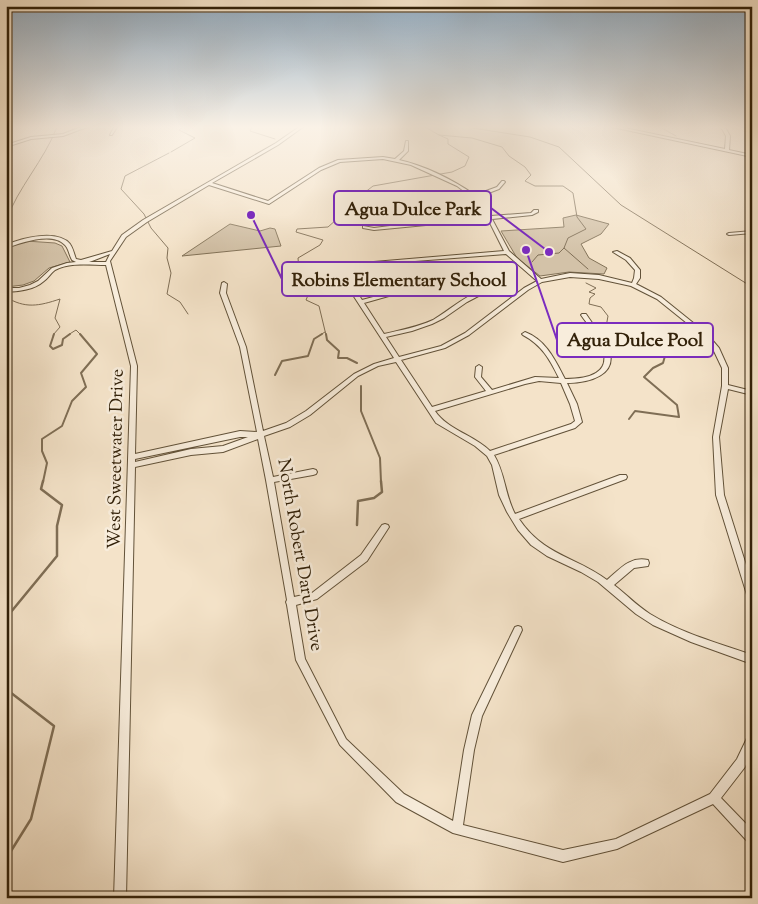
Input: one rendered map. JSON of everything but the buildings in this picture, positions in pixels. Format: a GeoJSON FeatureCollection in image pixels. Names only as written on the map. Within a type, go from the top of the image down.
{"type":"FeatureCollection","features":[{"type":"Feature","properties":{"kind":"street"},"geometry":{"type":"LineString","coordinates":[[6,290],[30,287],[41,281],[55,269],[66,265],[108,263],[112,252],[124,236],[145,221],[234,169]]}},
{"type":"Feature","properties":{"kind":"street"},"geometry":{"type":"LineString","coordinates":[[210,184],[269,203],[318,169]]}},
{"type":"Feature","properties":{"kind":"street"},"geometry":{"type":"LineString","coordinates":[[423,169],[458,185],[475,197],[484,207],[507,252],[540,281]]}},
{"type":"Feature","properties":{"kind":"street"},"geometry":{"type":"LineString","coordinates":[[475,197],[498,188],[503,182]]}},
{"type":"Feature","properties":{"kind":"street"},"geometry":{"type":"LineString","coordinates":[[401,226],[397,216],[400,207],[408,201],[426,198]]}},
{"type":"Feature","properties":{"kind":"street"},"geometry":{"type":"LineString","coordinates":[[365,227],[374,229],[532,214],[536,212]]}},
{"type":"Feature","properties":{"kind":"street"},"geometry":{"type":"LineString","coordinates":[[729,234],[752,232]]}},
{"type":"Feature","properties":{"kind":"street"},"geometry":{"type":"LineString","coordinates":[[6,247],[23,240],[58,239],[69,246],[74,260],[81,262],[112,252]]}},
{"type":"Feature","properties":{"kind":"street"},"geometry":{"type":"LineString","coordinates":[[507,252],[340,267],[341,272],[438,421],[453,432],[473,441],[489,454],[500,474],[505,499],[514,518],[528,537],[545,551],[608,584],[629,605],[656,622],[752,660]]}},
{"type":"Feature","properties":{"kind":"street"},"geometry":{"type":"LineString","coordinates":[[615,252],[628,259],[638,270],[638,278],[633,285]]}},
{"type":"Feature","properties":{"kind":"street","name":"West Sweetwater Drive"},"geometry":{"type":"LineString","coordinates":[[108,263],[134,366],[120,898]]}},
{"type":"Feature","properties":{"kind":"street"},"geometry":{"type":"LineString","coordinates":[[132,461],[223,449],[245,442],[288,425],[308,413],[356,375],[376,365],[444,347],[467,334],[526,289],[540,281],[570,275],[599,277],[633,285],[659,298],[705,335],[716,348],[725,368],[725,386],[716,437],[720,495],[752,598]]}},
{"type":"Feature","properties":{"kind":"street","name":"North Robert Daru Drive"},"geometry":{"type":"LineString","coordinates":[[224,284],[223,293],[243,347],[270,480],[301,660],[343,742],[400,798],[457,829],[563,856],[617,844],[714,798]]}},
{"type":"Feature","properties":{"kind":"street"},"geometry":{"type":"LineString","coordinates":[[361,302],[414,288]]}},
{"type":"Feature","properties":{"kind":"street"},"geometry":{"type":"LineString","coordinates":[[383,336],[414,329],[433,322],[474,295],[483,292]]}},
{"type":"Feature","properties":{"kind":"street"},"geometry":{"type":"LineString","coordinates":[[431,410],[536,379],[588,379],[602,372],[607,364],[608,356],[602,342],[584,315]]}},
{"type":"Feature","properties":{"kind":"street"},"geometry":{"type":"LineString","coordinates":[[489,454],[573,426],[579,422],[563,380],[549,354],[540,344],[525,334]]}},
{"type":"Feature","properties":{"kind":"street"},"geometry":{"type":"LineString","coordinates":[[479,367],[478,377],[490,392]]}},
{"type":"Feature","properties":{"kind":"street"},"geometry":{"type":"LineString","coordinates":[[725,386],[752,393]]}},
{"type":"Feature","properties":{"kind":"street"},"geometry":{"type":"LineString","coordinates":[[132,461],[240,434],[261,435]]}},
{"type":"Feature","properties":{"kind":"street"},"geometry":{"type":"LineString","coordinates":[[270,480],[313,472]]}},
{"type":"Feature","properties":{"kind":"street"},"geometry":{"type":"LineString","coordinates":[[514,518],[623,477]]}},
{"type":"Feature","properties":{"kind":"street"},"geometry":{"type":"LineString","coordinates":[[290,602],[314,596],[364,558],[385,528]]}},
{"type":"Feature","properties":{"kind":"street"},"geometry":{"type":"LineString","coordinates":[[608,584],[632,564],[645,563]]}},
{"type":"Feature","properties":{"kind":"street"},"geometry":{"type":"LineString","coordinates":[[457,829],[469,750],[477,714],[518,630]]}},
{"type":"Feature","properties":{"kind":"street"},"geometry":{"type":"LineString","coordinates":[[752,737],[741,763],[714,798],[752,838]]}},
{"type":"Feature","properties":{"kind":"shaded area"},"geometry":{"type":"Polygon","coordinates":[[[576,215],[609,224],[601,234],[581,244],[589,258],[607,268],[604,274],[569,272],[540,276],[517,258],[501,231],[564,227],[563,218],[576,215]]]}},
{"type":"Feature","properties":{"kind":"shaded area"},"geometry":{"type":"Polygon","coordinates":[[[230,224],[260,231],[270,228],[275,229],[281,246],[182,256],[230,224]]]}},
{"type":"Feature","properties":{"kind":"shaded area"},"geometry":{"type":"Polygon","coordinates":[[[26,241],[55,243],[62,246],[70,262],[49,268],[34,281],[23,285],[6,287],[6,248],[26,241]]]}},
{"type":"Feature","properties":{"kind":"waterway"},"geometry":{"type":"LineString","coordinates":[[6,221],[17,197],[34,169]]}},
{"type":"Feature","properties":{"kind":"waterway"},"geometry":{"type":"LineString","coordinates":[[138,169],[125,176],[121,189],[144,214],[151,228],[168,248],[167,258],[171,273],[167,294],[180,302],[188,314]]}},
{"type":"Feature","properties":{"kind":"waterway"},"geometry":{"type":"LineString","coordinates":[[326,335],[319,306],[306,300],[311,288],[299,271],[298,258],[320,245],[323,240],[296,232],[297,229],[328,227],[345,212],[361,204],[364,193],[373,186],[452,172],[458,169]]}},
{"type":"Feature","properties":{"kind":"waterway"},"geometry":{"type":"LineString","coordinates":[[527,169],[531,175],[525,181],[535,186],[563,186],[573,193],[577,217],[586,229],[568,238],[564,248]]}},
{"type":"Feature","properties":{"kind":"waterway"},"geometry":{"type":"LineString","coordinates":[[583,169],[621,205],[752,287]]}},
{"type":"Feature","properties":{"kind":"waterway"},"geometry":{"type":"LineString","coordinates":[[532,262],[538,255],[559,253],[564,248]]}},
{"type":"Feature","properties":{"kind":"waterway"},"geometry":{"type":"LineString","coordinates":[[564,248],[588,269]]}},
{"type":"Feature","properties":{"kind":"waterway"},"geometry":{"type":"LineString","coordinates":[[6,257],[8,269],[6,277]]}},
{"type":"Feature","properties":{"kind":"waterway"},"geometry":{"type":"LineString","coordinates":[[586,283],[596,288],[589,292],[595,294],[590,298],[589,304],[601,307],[608,316],[606,327],[615,335],[636,334]]}},
{"type":"Feature","properties":{"kind":"waterway"},"geometry":{"type":"LineString","coordinates":[[6,297],[26,305],[60,299],[55,318],[60,327],[53,335]]}},
{"type":"Feature","properties":{"kind":"waterway"},"geometry":{"type":"LineString","coordinates":[[68,335],[76,330],[80,334]]}},
{"type":"Feature","properties":{"kind":"waterway"},"geometry":{"type":"LineString","coordinates":[[320,335],[325,332]]}},
{"type":"Feature","properties":{"kind":"waterway"},"geometry":{"type":"LineString","coordinates":[[54,334],[50,346],[53,349],[62,345],[63,339],[70,334]]}},
{"type":"Feature","properties":{"kind":"waterway"},"geometry":{"type":"LineString","coordinates":[[43,482],[47,463],[42,451],[42,439],[62,426],[72,401],[86,387],[81,373],[97,354],[80,334]]}},
{"type":"Feature","properties":{"kind":"waterway"},"geometry":{"type":"LineString","coordinates":[[275,375],[282,361],[308,356],[314,339],[322,334]]}},
{"type":"Feature","properties":{"kind":"waterway"},"geometry":{"type":"LineString","coordinates":[[326,334],[327,340],[339,351],[338,358],[347,358],[357,363]]}},
{"type":"Feature","properties":{"kind":"waterway"},"geometry":{"type":"LineString","coordinates":[[614,334],[619,334]]}},
{"type":"Feature","properties":{"kind":"waterway"},"geometry":{"type":"LineString","coordinates":[[629,419],[635,411],[679,417],[677,405],[644,377],[653,368],[663,363],[667,349],[649,338],[636,334]]}},
{"type":"Feature","properties":{"kind":"waterway"},"geometry":{"type":"LineString","coordinates":[[636,334],[642,335]]}},
{"type":"Feature","properties":{"kind":"waterway"},"geometry":{"type":"LineString","coordinates":[[361,386],[361,411],[380,458],[381,482]]}},
{"type":"Feature","properties":{"kind":"waterway"},"geometry":{"type":"LineString","coordinates":[[6,618],[57,556],[57,526],[62,505],[41,489],[43,481]]}},
{"type":"Feature","properties":{"kind":"waterway"},"geometry":{"type":"LineString","coordinates":[[357,525],[358,501],[374,498],[382,492],[381,481]]}},
{"type":"Feature","properties":{"kind":"waterway"},"geometry":{"type":"LineString","coordinates":[[6,689],[54,726],[31,819],[6,859]]}},
{"type":"Feature","properties":{"kind":"place","name":"Robins Elementary School"},"geometry":{"type":"Point","coordinates":[251,215]}},
{"type":"Feature","properties":{"kind":"place","name":"Agua Dulce Pool"},"geometry":{"type":"Point","coordinates":[526,250]}},
{"type":"Feature","properties":{"kind":"place","name":"Agua Dulce Park"},"geometry":{"type":"Point","coordinates":[549,252]}}]}
